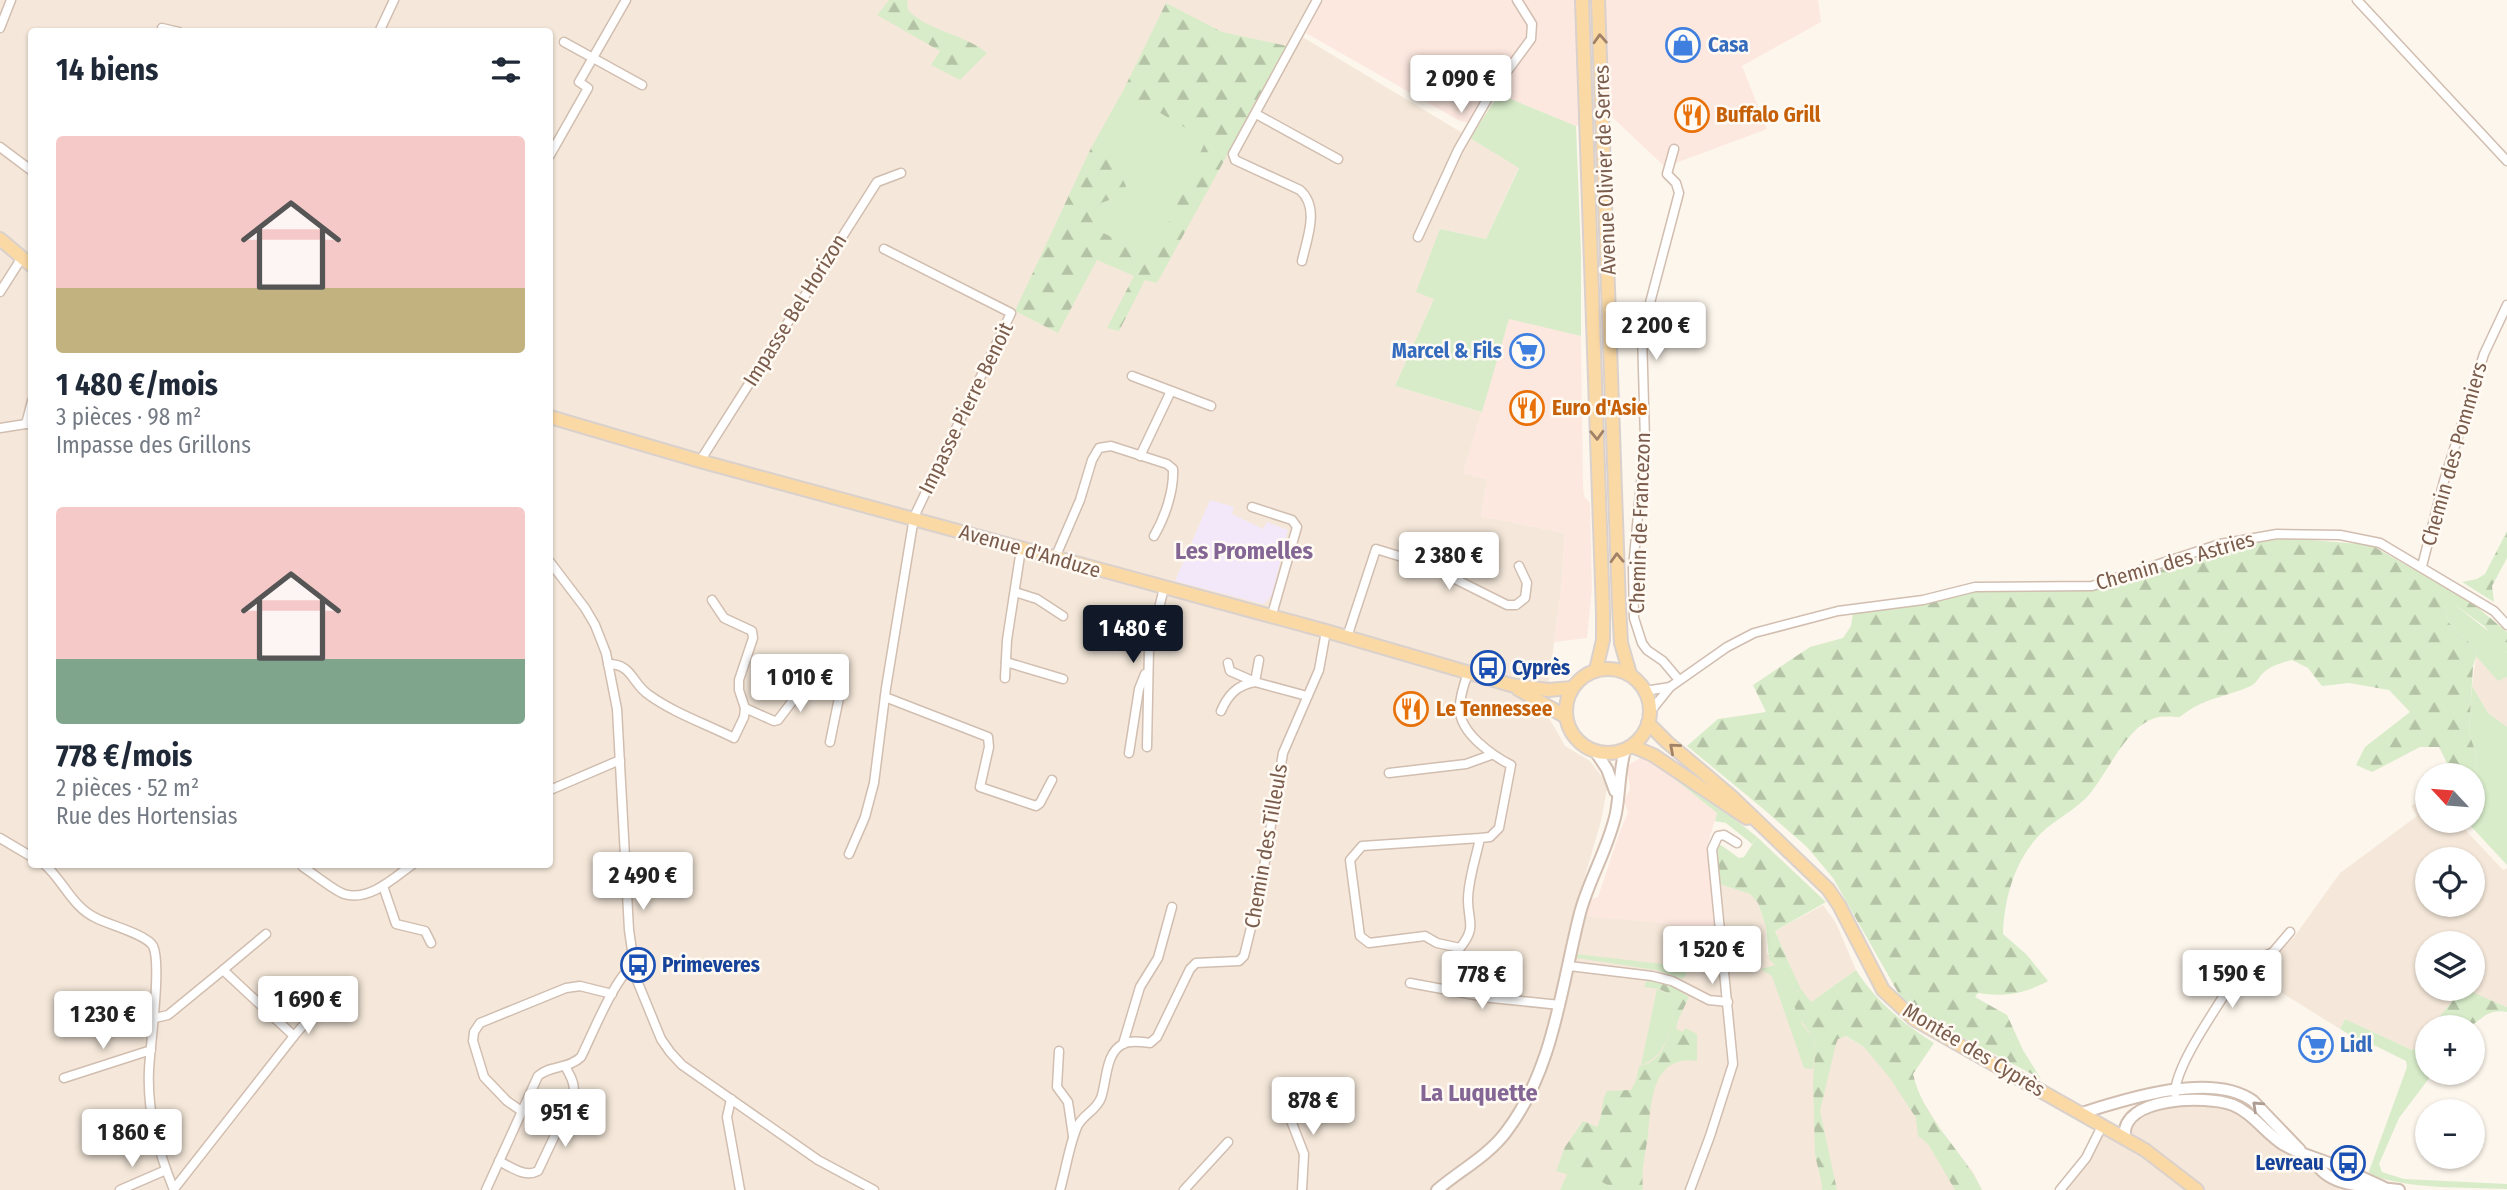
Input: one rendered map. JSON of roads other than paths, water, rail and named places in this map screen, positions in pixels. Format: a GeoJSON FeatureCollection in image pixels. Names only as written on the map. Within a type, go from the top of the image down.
{"type":"FeatureCollection","features":[{"type":"Feature","properties":{"kind":"main road","name":"Avenue Olivier de Serres"},"geometry":{"type":"LineString","coordinates":[[1582,0],[1603,613],[1603,640],[1596,670]]}},
{"type":"Feature","properties":{"kind":"main road","name":"Avenue Olivier de Serres"},"geometry":{"type":"LineString","coordinates":[[1598,0],[1619,606],[1622,643],[1630,674]]}},
{"type":"Feature","properties":{"kind":"main road"},"geometry":{"type":"LineString","coordinates":[[0,239],[26,262]]}},
{"type":"Feature","properties":{"kind":"main road","name":"Avenue d'Anduze"},"geometry":{"type":"LineString","coordinates":[[553,418],[700,461],[1326,631],[1511,685],[1548,690],[1572,688]]}},
{"type":"Feature","properties":{"kind":"main road"},"geometry":{"type":"LineString","coordinates":[[1596,670],[1619,670],[1630,674],[1645,691],[1649,718],[1642,736],[1628,748],[1615,753],[1595,751],[1584,746],[1576,738],[1566,717],[1572,688],[1587,674],[1596,670]]}},
{"type":"Feature","properties":{"kind":"main road","name":"Avenue d'Anduze"},"geometry":{"type":"LineString","coordinates":[[1511,685],[1566,717]]}},
{"type":"Feature","properties":{"kind":"main road","name":"Montée des Cyprès"},"geometry":{"type":"LineString","coordinates":[[1649,718],[1828,889],[1856,937],[1875,979],[1893,1001],[1914,1019],[2145,1150],[2197,1190]]}},
{"type":"Feature","properties":{"kind":"main road","name":"Montée des Cyprès"},"geometry":{"type":"LineString","coordinates":[[1628,748],[1653,755],[1761,826]]}},
{"type":"Feature","properties":{"kind":"street"},"geometry":{"type":"LineString","coordinates":[[0,28],[11,0]]}},
{"type":"Feature","properties":{"kind":"street"},"geometry":{"type":"LineString","coordinates":[[381,28],[394,0]]}},
{"type":"Feature","properties":{"kind":"street"},"geometry":{"type":"LineString","coordinates":[[553,150],[588,89],[579,82],[626,0]]}},
{"type":"Feature","properties":{"kind":"street"},"geometry":{"type":"LineString","coordinates":[[1302,261],[1312,219],[1310,204],[1305,195],[1300,190],[1235,160],[1233,154],[1317,0]]}},
{"type":"Feature","properties":{"kind":"street"},"geometry":{"type":"LineString","coordinates":[[1418,237],[1458,150],[1489,96],[1531,39],[1532,24],[1517,0]]}},
{"type":"Feature","properties":{"kind":"street"},"geometry":{"type":"LineString","coordinates":[[2357,0],[2507,161]]}},
{"type":"Feature","properties":{"kind":"street"},"geometry":{"type":"LineString","coordinates":[[564,42],[642,85]]}},
{"type":"Feature","properties":{"kind":"street"},"geometry":{"type":"LineString","coordinates":[[1256,114],[1338,159]]}},
{"type":"Feature","properties":{"kind":"street"},"geometry":{"type":"LineString","coordinates":[[0,147],[28,168]]}},
{"type":"Feature","properties":{"kind":"street","name":"Chemin de Francezon"},"geometry":{"type":"LineString","coordinates":[[1674,149],[1667,174],[1676,183],[1679,194],[1642,333],[1645,440],[1633,583],[1634,618],[1642,643],[1663,661],[1679,680]]}},
{"type":"Feature","properties":{"kind":"street","name":"Impasse Bel Horizon"},"geometry":{"type":"LineString","coordinates":[[700,461],[877,182],[901,173]]}},
{"type":"Feature","properties":{"kind":"street","name":"Impasse Pierre Benoit"},"geometry":{"type":"LineString","coordinates":[[884,249],[1011,313],[914,517]]}},
{"type":"Feature","properties":{"kind":"street"},"geometry":{"type":"LineString","coordinates":[[0,292],[26,262]]}},
{"type":"Feature","properties":{"kind":"street","name":"Chemin des Pommiers"},"geometry":{"type":"LineString","coordinates":[[2422,566],[2444,481],[2484,354],[2507,305]]}},
{"type":"Feature","properties":{"kind":"street"},"geometry":{"type":"LineString","coordinates":[[1132,376],[1211,406]]}},
{"type":"Feature","properties":{"kind":"street"},"geometry":{"type":"LineString","coordinates":[[1140,456],[1171,391]]}},
{"type":"Feature","properties":{"kind":"street"},"geometry":{"type":"LineString","coordinates":[[0,428],[28,424]]}},
{"type":"Feature","properties":{"kind":"street"},"geometry":{"type":"LineString","coordinates":[[1055,558],[1099,448],[1111,446],[1167,464],[1173,469],[1169,499],[1161,525],[1154,536]]}},
{"type":"Feature","properties":{"kind":"street"},"geometry":{"type":"LineString","coordinates":[[1252,507],[1292,520],[1297,527],[1271,618]]}},
{"type":"Feature","properties":{"kind":"street"},"geometry":{"type":"LineString","coordinates":[[849,854],[872,794],[914,517]]}},
{"type":"Feature","properties":{"kind":"street","name":"Chemin des Astries"},"geometry":{"type":"LineString","coordinates":[[1649,718],[1670,687],[1727,647],[1754,633],[1838,611],[1923,600],[1975,587],[2092,586],[2220,544],[2250,537],[2288,533],[2340,535],[2380,542],[2494,611],[2507,625]]}},
{"type":"Feature","properties":{"kind":"street"},"geometry":{"type":"LineString","coordinates":[[1005,678],[1007,640],[1021,549]]}},
{"type":"Feature","properties":{"kind":"street"},"geometry":{"type":"LineString","coordinates":[[1347,637],[1376,549],[1425,564],[1507,605],[1517,605],[1525,598],[1527,583],[1519,566]]}},
{"type":"Feature","properties":{"kind":"street"},"geometry":{"type":"LineString","coordinates":[[553,566],[595,625],[608,664],[617,709],[629,930],[636,978],[661,1039],[682,1065],[818,1160],[874,1190]]}},
{"type":"Feature","properties":{"kind":"street"},"geometry":{"type":"LineString","coordinates":[[1147,747],[1149,648],[1164,588]]}},
{"type":"Feature","properties":{"kind":"street"},"geometry":{"type":"LineString","coordinates":[[1015,592],[1037,599],[1063,616]]}},
{"type":"Feature","properties":{"kind":"street"},"geometry":{"type":"LineString","coordinates":[[608,664],[626,668],[637,685],[650,696],[734,737],[744,717],[745,708],[739,680],[753,638],[752,631],[724,618],[712,600]]}},
{"type":"Feature","properties":{"kind":"street","name":"Chemin des Tilleuls"},"geometry":{"type":"LineString","coordinates":[[1123,1044],[1133,1041],[1150,1043],[1157,1037],[1190,969],[1196,963],[1239,961],[1244,956],[1260,891],[1280,767],[1319,670],[1326,631]]}},
{"type":"Feature","properties":{"kind":"street"},"geometry":{"type":"LineString","coordinates":[[1255,682],[1259,660]]}},
{"type":"Feature","properties":{"kind":"street"},"geometry":{"type":"LineString","coordinates":[[1006,662],[1063,679]]}},
{"type":"Feature","properties":{"kind":"street"},"geometry":{"type":"LineString","coordinates":[[1228,663],[1230,671],[1255,682],[1307,696]]}},
{"type":"Feature","properties":{"kind":"street"},"geometry":{"type":"LineString","coordinates":[[1129,753],[1139,689],[1147,671]]}},
{"type":"Feature","properties":{"kind":"street"},"geometry":{"type":"LineString","coordinates":[[1468,673],[1459,712],[1466,728],[1491,755],[1511,765],[1499,828],[1490,837],[1362,846],[1350,860],[1360,936],[1369,943],[1425,936],[1437,943],[1460,948],[1468,938],[1472,919],[1468,900],[1480,838]]}},
{"type":"Feature","properties":{"kind":"street"},"geometry":{"type":"LineString","coordinates":[[745,708],[774,721],[778,720],[807,682],[833,686],[840,693],[830,742]]}},
{"type":"Feature","properties":{"kind":"street"},"geometry":{"type":"LineString","coordinates":[[1221,711],[1233,691],[1243,684],[1255,682]]}},
{"type":"Feature","properties":{"kind":"street","name":"Chemin des Astries"},"geometry":{"type":"LineString","coordinates":[[1645,691],[1670,687]]}},
{"type":"Feature","properties":{"kind":"street"},"geometry":{"type":"LineString","coordinates":[[885,697],[988,737],[989,747],[980,787],[1036,806],[1052,780]]}},
{"type":"Feature","properties":{"kind":"street"},"geometry":{"type":"LineString","coordinates":[[1437,1190],[1490,1149],[1510,1126],[1538,1077],[1560,1005],[1580,912],[1615,815],[1628,748]]}},
{"type":"Feature","properties":{"kind":"street"},"geometry":{"type":"LineString","coordinates":[[1595,751],[1611,776],[1617,797]]}},
{"type":"Feature","properties":{"kind":"street"},"geometry":{"type":"LineString","coordinates":[[1389,773],[1466,764],[1491,755]]}},
{"type":"Feature","properties":{"kind":"street"},"geometry":{"type":"LineString","coordinates":[[553,789],[620,760]]}},
{"type":"Feature","properties":{"kind":"street"},"geometry":{"type":"LineString","coordinates":[[1690,1190],[1733,1065],[1712,849],[1718,836],[1724,835],[1737,844]]}},
{"type":"Feature","properties":{"kind":"street"},"geometry":{"type":"LineString","coordinates":[[0,838],[28,855]]}},
{"type":"Feature","properties":{"kind":"street"},"geometry":{"type":"LineString","coordinates":[[47,868],[73,900],[93,917],[144,938],[153,946],[155,1018],[149,1072],[153,1132],[174,1190]]}},
{"type":"Feature","properties":{"kind":"street"},"geometry":{"type":"LineString","coordinates":[[305,868],[344,894],[363,895],[383,886],[408,868]]}},
{"type":"Feature","properties":{"kind":"street"},"geometry":{"type":"LineString","coordinates":[[383,886],[396,924],[425,931],[431,943]]}},
{"type":"Feature","properties":{"kind":"street"},"geometry":{"type":"LineString","coordinates":[[1060,1190],[1083,1116],[1093,1110],[1100,1099],[1112,1053],[1123,1044],[1140,986],[1158,958],[1172,907]]}},
{"type":"Feature","properties":{"kind":"street"},"geometry":{"type":"LineString","coordinates":[[2175,1095],[2177,1077],[2236,976],[2246,966],[2273,952],[2290,932]]}},
{"type":"Feature","properties":{"kind":"street"},"geometry":{"type":"LineString","coordinates":[[155,1018],[168,1015],[266,934]]}},
{"type":"Feature","properties":{"kind":"street"},"geometry":{"type":"LineString","coordinates":[[485,1190],[538,1076],[575,1062],[581,1057],[612,994],[627,969],[634,964]]}},
{"type":"Feature","properties":{"kind":"street"},"geometry":{"type":"LineString","coordinates":[[1569,966],[1652,976],[1672,981],[1709,1000],[1728,1002]]}},
{"type":"Feature","properties":{"kind":"street"},"geometry":{"type":"LineString","coordinates":[[223,970],[294,1036]]}},
{"type":"Feature","properties":{"kind":"street"},"geometry":{"type":"LineString","coordinates":[[1410,983],[1491,998],[1560,1005]]}},
{"type":"Feature","properties":{"kind":"street"},"geometry":{"type":"LineString","coordinates":[[520,1110],[507,1101],[484,1077],[473,1041],[474,1032],[480,1023],[566,988],[580,986],[612,994]]}},
{"type":"Feature","properties":{"kind":"street"},"geometry":{"type":"LineString","coordinates":[[174,1190],[325,1000]]}},
{"type":"Feature","properties":{"kind":"street"},"geometry":{"type":"LineString","coordinates":[[64,1078],[152,1050]]}},
{"type":"Feature","properties":{"kind":"street"},"geometry":{"type":"LineString","coordinates":[[1059,1051],[1057,1087],[1068,1102],[1074,1139]]}},
{"type":"Feature","properties":{"kind":"street"},"geometry":{"type":"LineString","coordinates":[[499,1161],[526,1174],[538,1171],[575,1090],[565,1066]]}},
{"type":"Feature","properties":{"kind":"street"},"geometry":{"type":"LineString","coordinates":[[1288,1084],[1290,1118],[1304,1154],[1302,1190]]}},
{"type":"Feature","properties":{"kind":"street"},"geometry":{"type":"LineString","coordinates":[[2125,1138],[2126,1123],[2135,1115],[2175,1095]]}},
{"type":"Feature","properties":{"kind":"street"},"geometry":{"type":"LineString","coordinates":[[2082,1113],[2134,1097],[2175,1095],[2215,1100],[2231,1104],[2245,1112],[2281,1143],[2383,1188],[2399,1190]]}},
{"type":"Feature","properties":{"kind":"street"},"geometry":{"type":"LineString","coordinates":[[731,1099],[726,1118],[740,1190]]}},
{"type":"Feature","properties":{"kind":"street"},"geometry":{"type":"LineString","coordinates":[[2060,1190],[2087,1158],[2102,1126]]}},
{"type":"Feature","properties":{"kind":"street"},"geometry":{"type":"LineString","coordinates":[[1184,1190],[1228,1142]]}},
{"type":"Feature","properties":{"kind":"street"},"geometry":{"type":"LineString","coordinates":[[120,1190],[166,1170]]}},
{"type":"Feature","properties":{"kind":"place","name":"Casa"},"geometry":{"type":"Point","coordinates":[1683,45]}},
{"type":"Feature","properties":{"kind":"place","name":"Buffalo Grill"},"geometry":{"type":"Point","coordinates":[1692,115]}},
{"type":"Feature","properties":{"kind":"place","name":"Marcel & Fils"},"geometry":{"type":"Point","coordinates":[1527,351]}},
{"type":"Feature","properties":{"kind":"place","name":"Euro d'Asie"},"geometry":{"type":"Point","coordinates":[1527,408]}},
{"type":"Feature","properties":{"kind":"place","name":"Cyprès"},"geometry":{"type":"Point","coordinates":[1488,668]}},
{"type":"Feature","properties":{"kind":"place","name":"Le Tennessee"},"geometry":{"type":"Point","coordinates":[1411,709]}},
{"type":"Feature","properties":{"kind":"place","name":"Primeveres"},"geometry":{"type":"Point","coordinates":[638,965]}},
{"type":"Feature","properties":{"kind":"place","name":"Lidl"},"geometry":{"type":"Point","coordinates":[2316,1045]}},
{"type":"Feature","properties":{"kind":"place","name":"Levreau"},"geometry":{"type":"Point","coordinates":[2348,1163]}},
{"type":"Feature","properties":{"kind":"district","name":"Les Promelles"},"geometry":{"type":"Point","coordinates":[1244,551]}},
{"type":"Feature","properties":{"kind":"district","name":"La Luquette"},"geometry":{"type":"Point","coordinates":[1479,1093]}}]}
